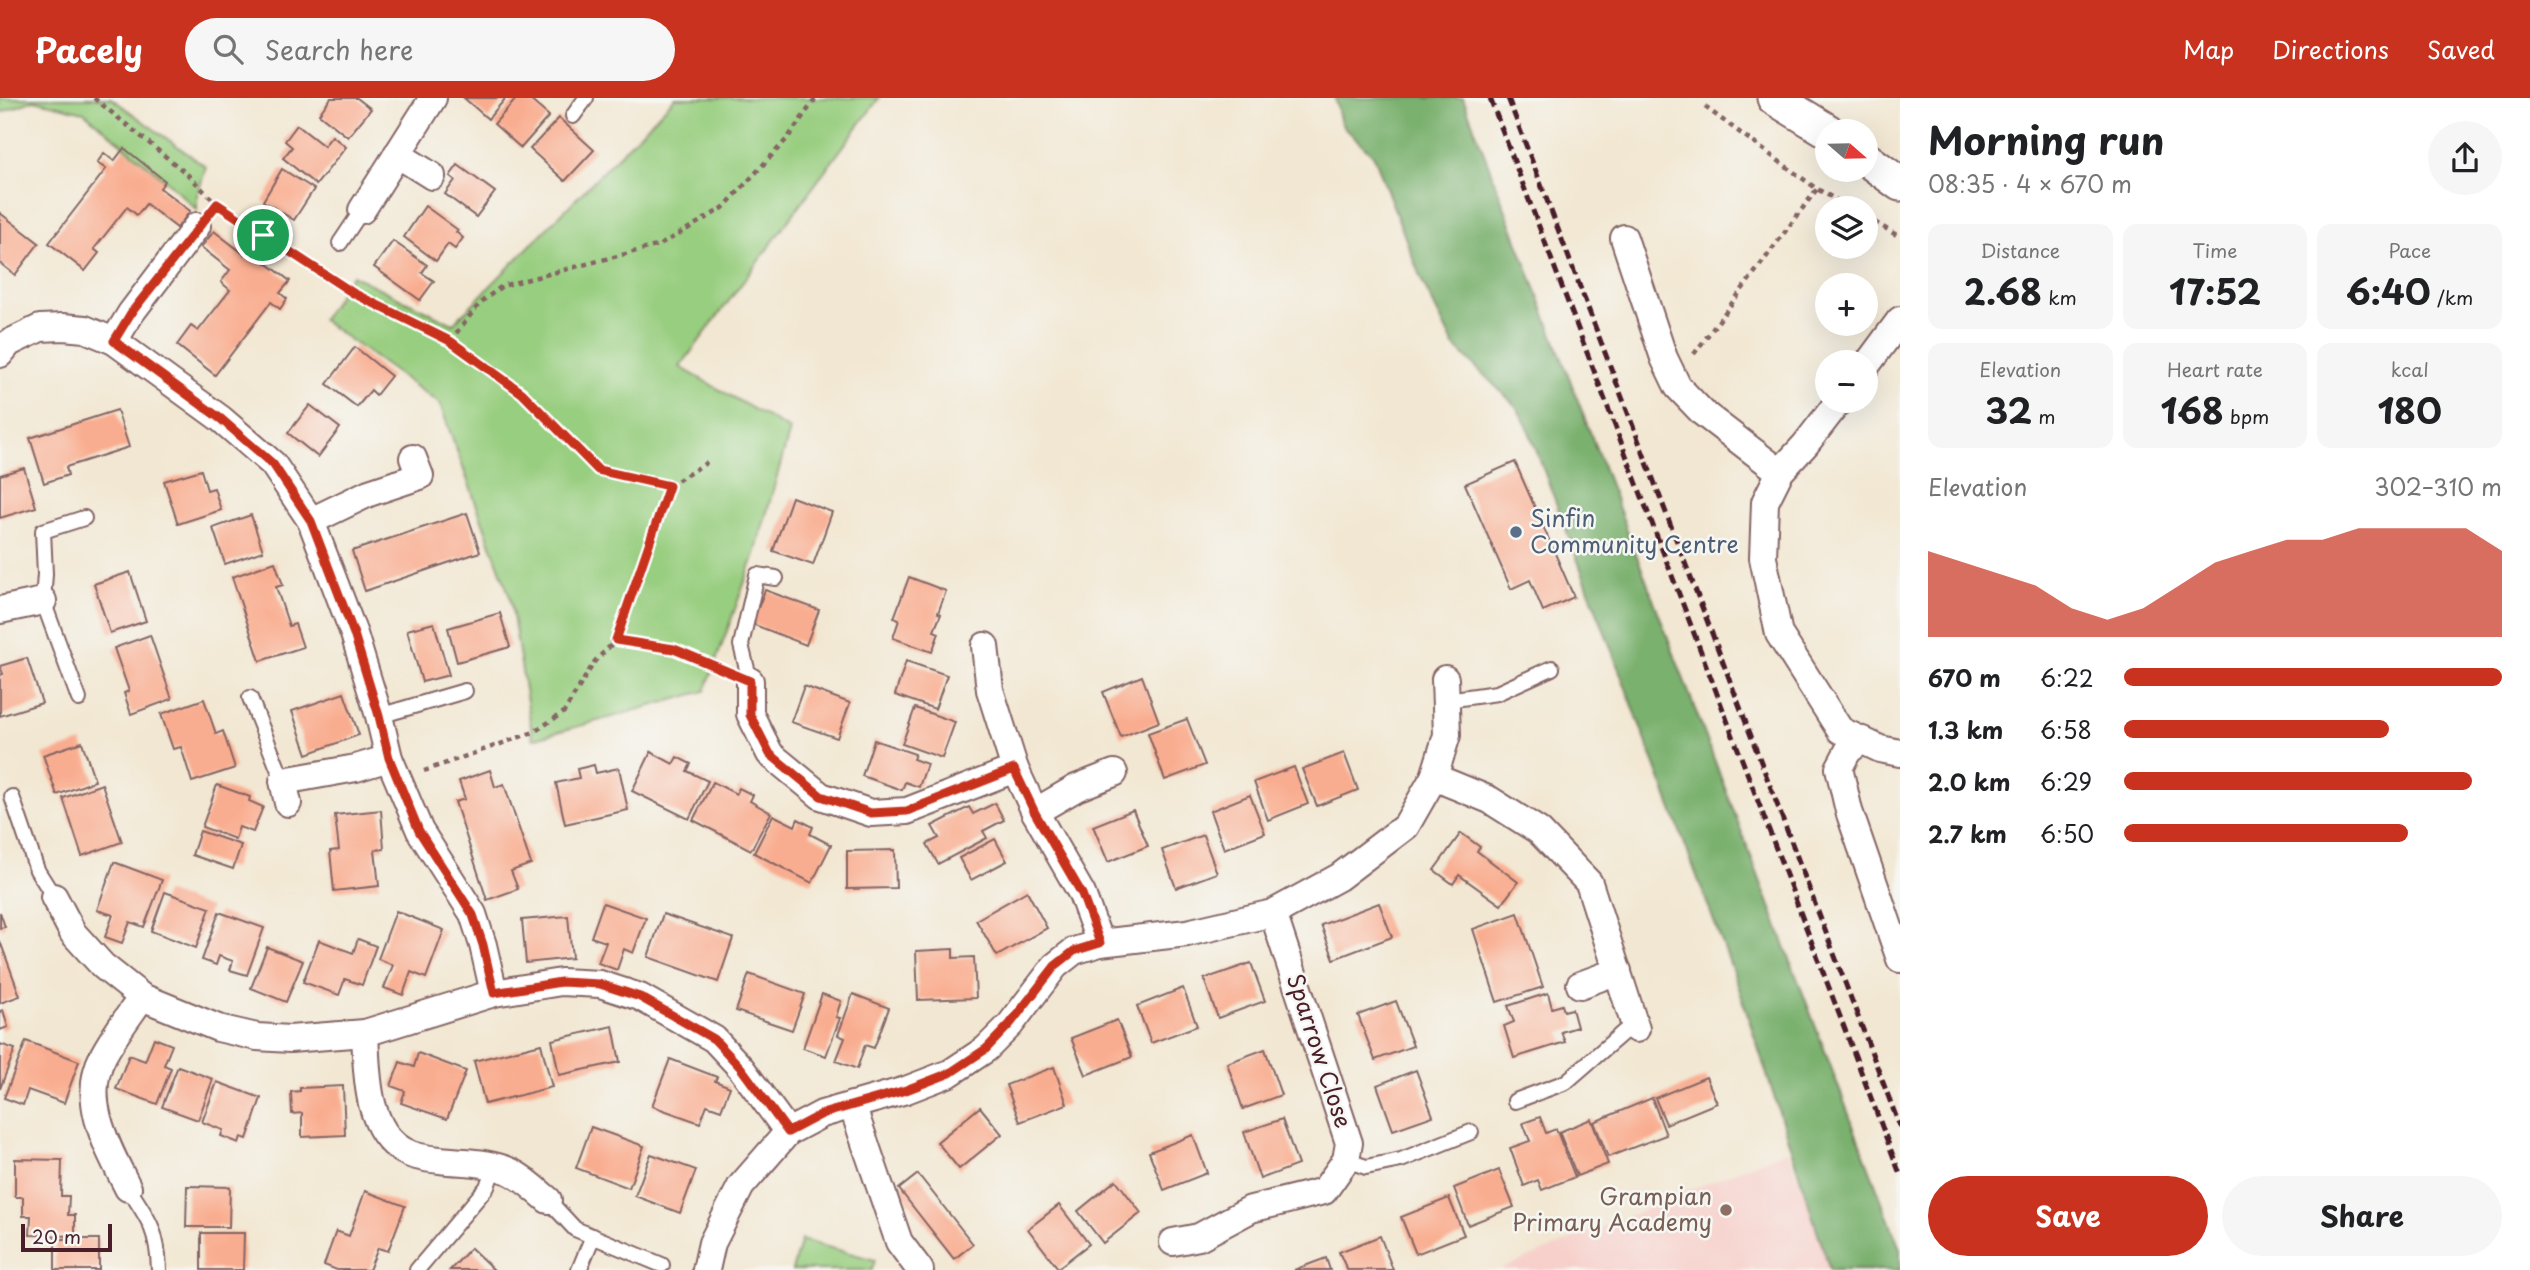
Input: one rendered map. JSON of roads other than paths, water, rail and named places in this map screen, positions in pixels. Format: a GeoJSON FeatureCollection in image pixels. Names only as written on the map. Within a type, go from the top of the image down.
{"type":"FeatureCollection","features":[{"type":"Feature","properties":{"kind":"street"},"geometry":{"type":"LineString","coordinates":[[362,210],[433,98]]}},
{"type":"Feature","properties":{"kind":"street"},"geometry":{"type":"LineString","coordinates":[[1774,98],[1815,123]]}},
{"type":"Feature","properties":{"kind":"street"},"geometry":{"type":"LineString","coordinates":[[397,154],[432,176]]}},
{"type":"Feature","properties":{"kind":"street"},"geometry":{"type":"LineString","coordinates":[[1878,168],[1900,184]]}},
{"type":"Feature","properties":{"kind":"street"},"geometry":{"type":"LineString","coordinates":[[114,341],[131,313],[197,226]]}},
{"type":"Feature","properties":{"kind":"street"},"geometry":{"type":"LineString","coordinates":[[1624,238],[1664,358],[1678,387],[1703,413],[1780,472]]}},
{"type":"Feature","properties":{"kind":"street"},"geometry":{"type":"LineString","coordinates":[[1878,350],[1900,320]]}},
{"type":"Feature","properties":{"kind":"street"},"geometry":{"type":"LineString","coordinates":[[3,343],[40,328],[63,327],[85,329],[114,341],[221,419],[273,464],[311,521],[354,634],[393,769],[419,831],[473,915],[494,993]]}},
{"type":"Feature","properties":{"kind":"street"},"geometry":{"type":"LineString","coordinates":[[1830,413],[1780,472],[1765,502],[1763,558],[1779,634],[1840,730],[1880,749],[1900,752]]}},
{"type":"Feature","properties":{"kind":"street"},"geometry":{"type":"LineString","coordinates":[[311,521],[369,493],[420,476],[413,458]]}},
{"type":"Feature","properties":{"kind":"street"},"geometry":{"type":"LineString","coordinates":[[0,610],[43,601]]}},
{"type":"Feature","properties":{"kind":"street"},"geometry":{"type":"LineString","coordinates":[[985,646],[990,690],[1014,769],[1035,813],[1082,894],[1100,943]]}},
{"type":"Feature","properties":{"kind":"street"},"geometry":{"type":"LineString","coordinates":[[750,681],[750,715],[770,754],[821,796],[871,813],[907,811],[1014,769]]}},
{"type":"Feature","properties":{"kind":"street"},"geometry":{"type":"LineString","coordinates":[[706,1270],[712,1243],[741,1186],[788,1132],[822,1114],[906,1090],[950,1073],[986,1049],[1010,1024],[1055,966],[1074,951],[1100,943],[1187,933],[1273,913],[1339,877],[1406,826],[1434,777],[1447,735],[1446,689]]}},
{"type":"Feature","properties":{"kind":"street"},"geometry":{"type":"LineString","coordinates":[[1862,740],[1848,751],[1839,768],[1849,811],[1900,960]]}},
{"type":"Feature","properties":{"kind":"street"},"geometry":{"type":"LineString","coordinates":[[286,792],[356,768],[393,769]]}},
{"type":"Feature","properties":{"kind":"street"},"geometry":{"type":"LineString","coordinates":[[1035,813],[1076,788],[1114,773]]}},
{"type":"Feature","properties":{"kind":"street"},"geometry":{"type":"LineString","coordinates":[[1434,777],[1490,800],[1539,831],[1589,883],[1635,1026]]}},
{"type":"Feature","properties":{"kind":"street"},"geometry":{"type":"LineString","coordinates":[[54,897],[73,933],[103,966],[142,998],[218,1028],[257,1037],[290,1039],[365,1033],[494,993],[561,982],[600,984],[640,997],[714,1039],[741,1068],[788,1132]]}},
{"type":"Feature","properties":{"kind":"street","name":"Sparrow Close"},"geometry":{"type":"LineString","coordinates":[[1172,1242],[1199,1237],[1251,1209],[1324,1191],[1346,1160],[1349,1143],[1273,913]]}},
{"type":"Feature","properties":{"kind":"street"},"geometry":{"type":"LineString","coordinates":[[1580,985],[1618,971]]}},
{"type":"Feature","properties":{"kind":"street"},"geometry":{"type":"LineString","coordinates":[[128,1188],[109,1151],[95,1111],[95,1084],[102,1058],[142,998]]}},
{"type":"Feature","properties":{"kind":"street"},"geometry":{"type":"LineString","coordinates":[[365,1033],[368,1089],[376,1116],[386,1134],[403,1151],[441,1161],[473,1162],[511,1171],[548,1200]]}},
{"type":"Feature","properties":{"kind":"street"},"geometry":{"type":"LineString","coordinates":[[852,1105],[899,1242],[920,1270]]}},
{"type":"Feature","properties":{"kind":"lane"},"geometry":{"type":"LineString","coordinates":[[573,116],[586,98]]}},
{"type":"Feature","properties":{"kind":"lane"},"geometry":{"type":"LineString","coordinates":[[340,243],[362,210]]}},
{"type":"Feature","properties":{"kind":"lane"},"geometry":{"type":"LineString","coordinates":[[79,699],[43,601],[46,573],[43,531],[84,518]]}},
{"type":"Feature","properties":{"kind":"lane"},"geometry":{"type":"LineString","coordinates":[[750,681],[741,645],[757,575],[776,578]]}},
{"type":"Feature","properties":{"kind":"lane"},"geometry":{"type":"LineString","coordinates":[[1446,689],[1497,693],[1552,668]]}},
{"type":"Feature","properties":{"kind":"lane"},"geometry":{"type":"LineString","coordinates":[[379,716],[465,691]]}},
{"type":"Feature","properties":{"kind":"lane"},"geometry":{"type":"LineString","coordinates":[[250,698],[286,792]]}},
{"type":"Feature","properties":{"kind":"lane"},"geometry":{"type":"LineString","coordinates":[[12,797],[37,870],[54,897]]}},
{"type":"Feature","properties":{"kind":"lane"},"geometry":{"type":"LineString","coordinates":[[1515,1101],[1566,1082],[1635,1026]]}},
{"type":"Feature","properties":{"kind":"lane"},"geometry":{"type":"LineString","coordinates":[[1346,1160],[1366,1167],[1401,1160],[1471,1132]]}},
{"type":"Feature","properties":{"kind":"lane"},"geometry":{"type":"LineString","coordinates":[[417,1270],[487,1187],[494,1166]]}},
{"type":"Feature","properties":{"kind":"lane"},"geometry":{"type":"LineString","coordinates":[[128,1188],[153,1227],[158,1244],[159,1270]]}},
{"type":"Feature","properties":{"kind":"lane"},"geometry":{"type":"LineString","coordinates":[[548,1200],[575,1229],[662,1265]]}},
{"type":"Feature","properties":{"kind":"lane"},"geometry":{"type":"LineString","coordinates":[[579,1270],[593,1236]]}},
{"type":"Feature","properties":{"kind":"railway"},"geometry":{"type":"LineString","coordinates":[[1490,98],[1900,1174]]}},
{"type":"Feature","properties":{"kind":"railway"},"geometry":{"type":"LineString","coordinates":[[1508,98],[1900,1127]]}},
{"type":"Feature","properties":{"kind":"place","name":"Sinfin Community Centre"},"geometry":{"type":"Point","coordinates":[1516,532]}},
{"type":"Feature","properties":{"kind":"place","name":"Grampian Primary Academy"},"geometry":{"type":"Point","coordinates":[1726,1210]}}]}
